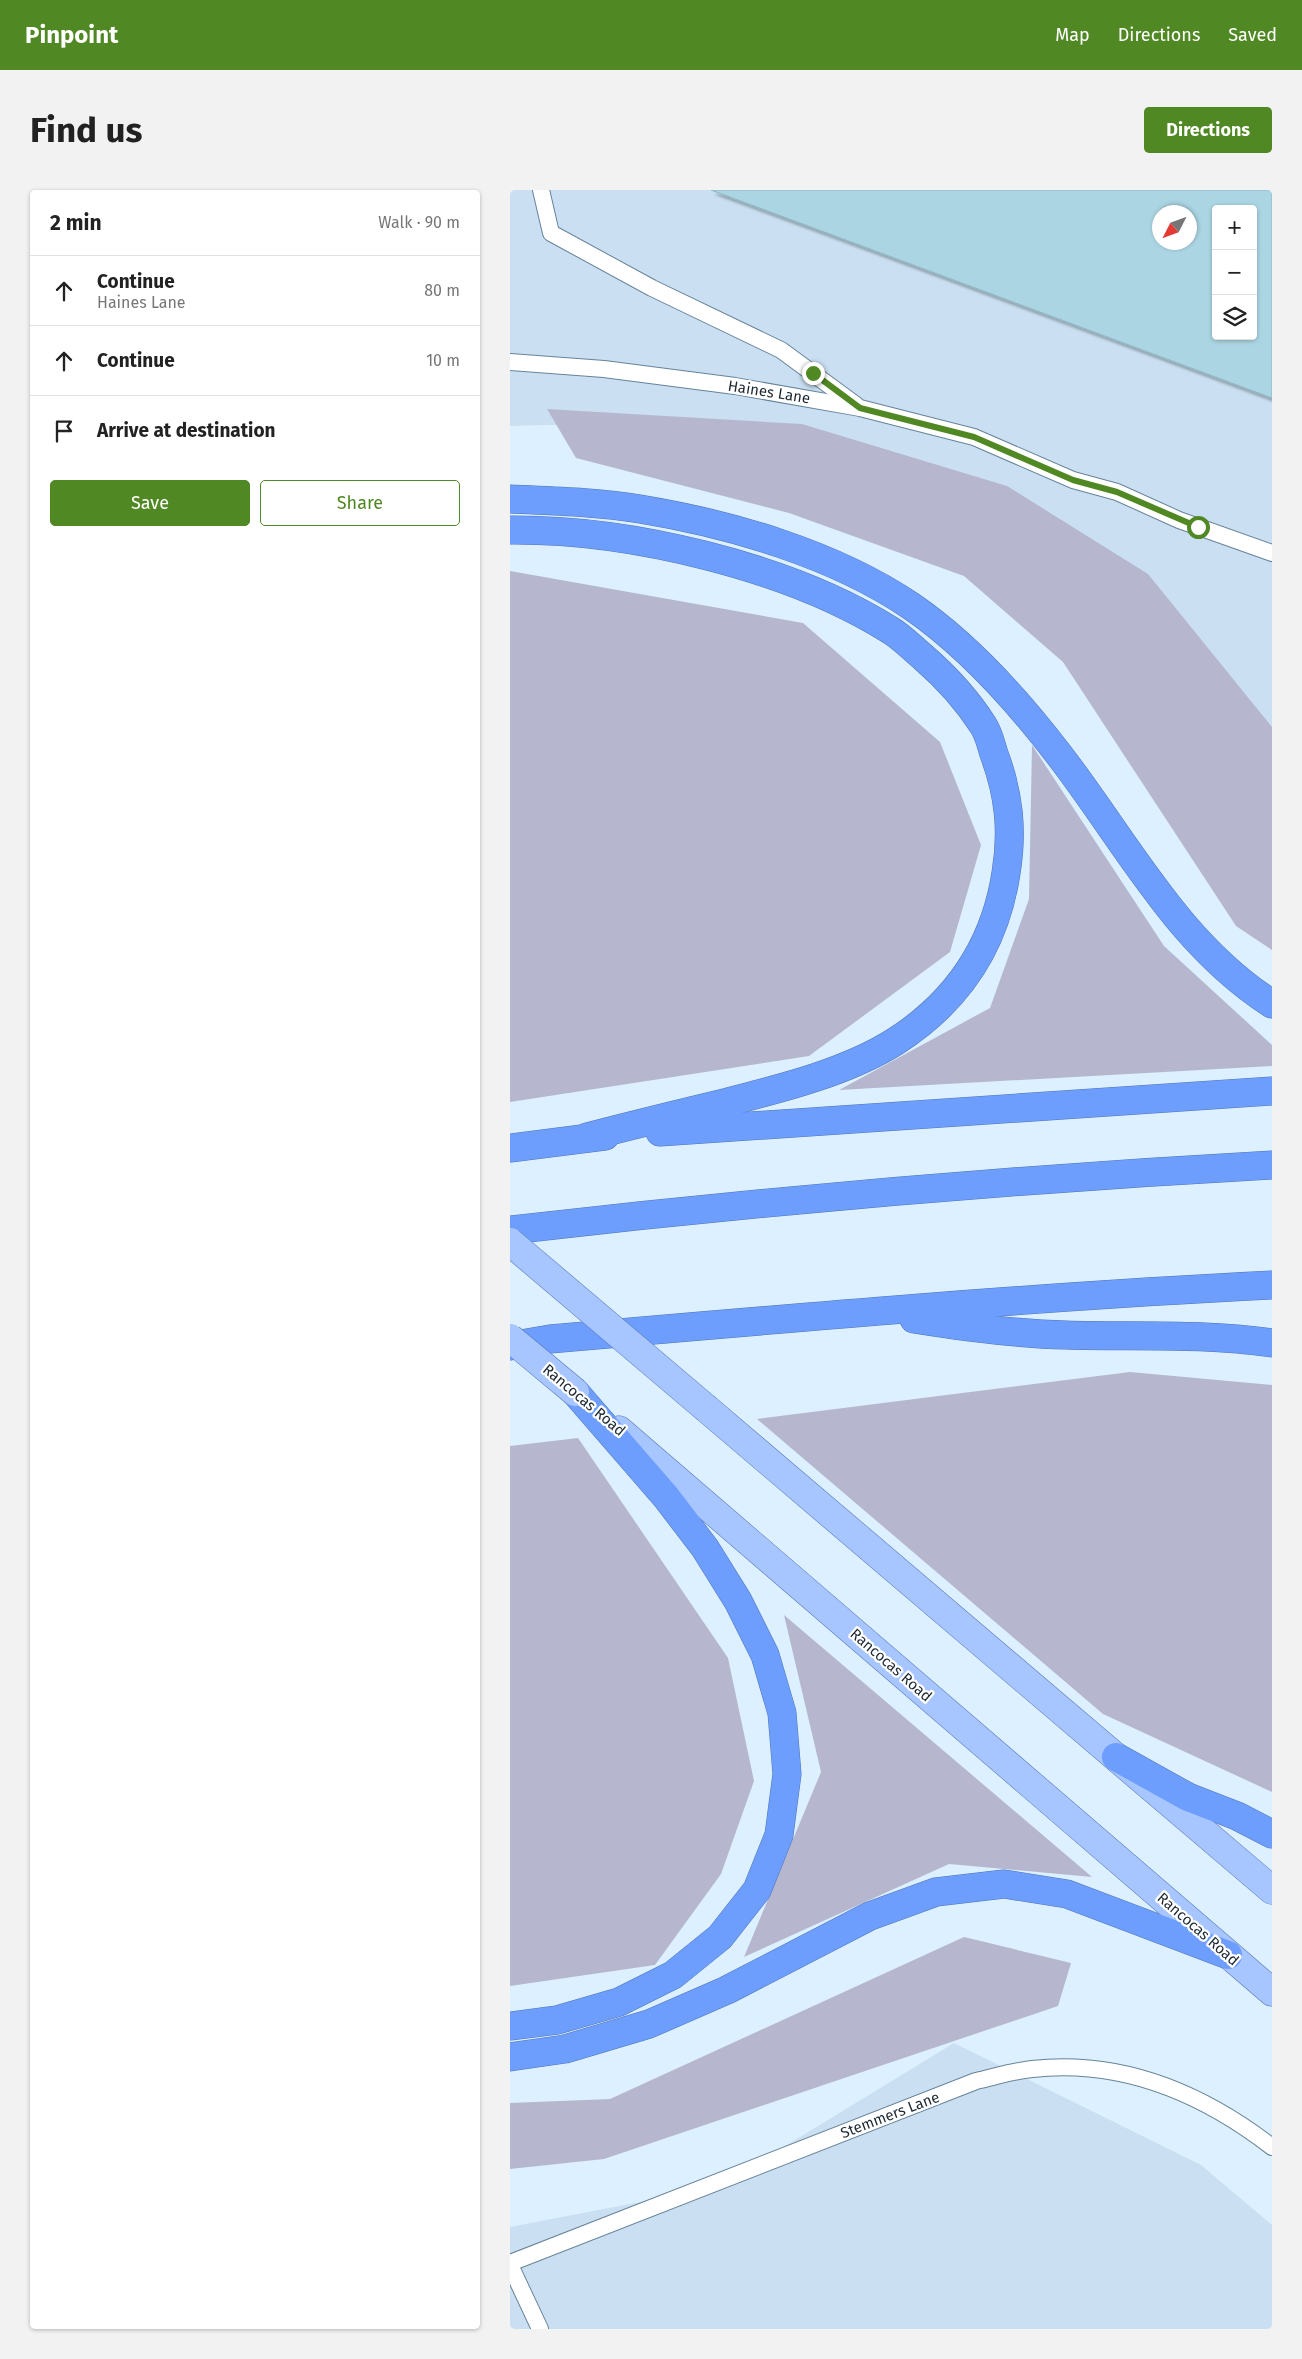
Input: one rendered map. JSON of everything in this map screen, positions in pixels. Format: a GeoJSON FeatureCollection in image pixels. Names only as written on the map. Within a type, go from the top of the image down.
{"type":"FeatureCollection","features":[{"type":"Feature","properties":{"kind":"highway"},"geometry":{"type":"LineString","coordinates":[[510,499],[639,509],[711,524],[783,544],[832,564],[910,606],[965,650],[1014,700],[1060,756],[1147,880],[1193,938],[1246,988],[1272,1004]]}},
{"type":"Feature","properties":{"kind":"highway"},"geometry":{"type":"LineString","coordinates":[[510,530],[600,534],[627,539],[756,570],[827,596],[892,630],[945,676],[985,727],[1006,786],[1011,847],[1001,906],[978,960],[943,1004],[895,1042],[840,1068],[778,1089],[588,1137]]}},
{"type":"Feature","properties":{"kind":"highway"},"geometry":{"type":"LineString","coordinates":[[510,1148],[588,1137],[1272,1091]]}},
{"type":"Feature","properties":{"kind":"highway"},"geometry":{"type":"LineString","coordinates":[[510,1230],[900,1190],[1158,1171],[1272,1165]]}},
{"type":"Feature","properties":{"kind":"highway"},"geometry":{"type":"LineString","coordinates":[[510,1346],[550,1339],[868,1311],[1120,1293],[1272,1285]]}},
{"type":"Feature","properties":{"kind":"highway"},"geometry":{"type":"LineString","coordinates":[[868,1311],[967,1328],[1065,1336],[1154,1334],[1239,1338],[1272,1342]]}},
{"type":"Feature","properties":{"kind":"highway"},"geometry":{"type":"LineString","coordinates":[[510,2026],[557,2020],[620,2002],[673,1975],[720,1937],[757,1890],[779,1835],[787,1774],[782,1713],[765,1656],[738,1601],[705,1548],[678,1512],[575,1392]]}},
{"type":"Feature","properties":{"kind":"highway"},"geometry":{"type":"LineString","coordinates":[[1116,1757],[1188,1797],[1237,1816],[1272,1834]]}},
{"type":"Feature","properties":{"kind":"highway"},"geometry":{"type":"LineString","coordinates":[[510,2057],[565,2049],[649,2024],[727,1990],[870,1916],[936,1892],[1004,1884],[1067,1894],[1228,1955]]}},
{"type":"Feature","properties":{"kind":"main road"},"geometry":{"type":"LineString","coordinates":[[510,1242],[1272,1890]]}},
{"type":"Feature","properties":{"kind":"main road","name":"Rancocas Road"},"geometry":{"type":"LineString","coordinates":[[510,1338],[1272,1992]]}},
{"type":"Feature","properties":{"kind":"lane"},"geometry":{"type":"LineString","coordinates":[[541,190],[551,233],[652,288],[781,350],[860,408]]}},
{"type":"Feature","properties":{"kind":"lane","name":"Haines Lane"},"geometry":{"type":"LineString","coordinates":[[510,362],[604,368],[735,386],[860,408],[974,437],[1073,480],[1117,492],[1179,520],[1272,553]]}},
{"type":"Feature","properties":{"kind":"lane","name":"Stemmers Lane"},"geometry":{"type":"LineString","coordinates":[[510,2264],[976,2081],[1031,2069],[1091,2068],[1142,2077],[1197,2099],[1251,2130],[1272,2147]]}},
{"type":"Feature","properties":{"kind":"lane"},"geometry":{"type":"LineString","coordinates":[[510,2264],[540,2329]]}},
{"type":"Feature","properties":{"kind":"shaded area"},"geometry":{"type":"Polygon","coordinates":[[[510,190],[1272,190],[1272,810],[1106,606],[621,423],[510,426],[510,190]]]}},
{"type":"Feature","properties":{"kind":"shaded area"},"geometry":{"type":"Polygon","coordinates":[[[547,409],[802,424],[1007,486],[1148,574],[1272,727],[1272,950],[1236,926],[1063,662],[964,576],[789,513],[576,458],[547,409]]]}},
{"type":"Feature","properties":{"kind":"shaded area"},"geometry":{"type":"Polygon","coordinates":[[[510,571],[803,623],[940,742],[981,845],[950,952],[809,1056],[510,1102],[510,571]]]}},
{"type":"Feature","properties":{"kind":"shaded area"},"geometry":{"type":"Polygon","coordinates":[[[1032,745],[1164,946],[1272,1045],[1272,1066],[839,1090],[990,1008],[1029,899],[1032,745]]]}},
{"type":"Feature","properties":{"kind":"shaded area"},"geometry":{"type":"Polygon","coordinates":[[[1130,1372],[1272,1385],[1272,1792],[1103,1714],[757,1419],[1130,1372]]]}},
{"type":"Feature","properties":{"kind":"shaded area"},"geometry":{"type":"Polygon","coordinates":[[[578,1438],[728,1658],[754,1781],[721,1874],[655,1965],[510,1986],[510,1446],[578,1438]]]}},
{"type":"Feature","properties":{"kind":"shaded area"},"geometry":{"type":"Polygon","coordinates":[[[784,1615],[1092,1877],[949,1864],[744,1957],[821,1772],[784,1615]]]}},
{"type":"Feature","properties":{"kind":"shaded area"},"geometry":{"type":"Polygon","coordinates":[[[964,1937],[1071,1963],[1058,2006],[604,2159],[510,2169],[510,2103],[610,2099],[964,1937]]]}},
{"type":"Feature","properties":{"kind":"shaded area"},"geometry":{"type":"Polygon","coordinates":[[[954,2043],[1201,2165],[1272,2225],[1272,2329],[510,2329],[510,2227],[718,2187],[954,2043]]]}},
{"type":"Feature","properties":{"kind":"building"},"geometry":{"type":"Polygon","coordinates":[[[711,190],[1272,190],[1272,398],[711,190]]]}},
{"type":"Feature","properties":{"kind":"route"},"geometry":{"type":"LineString","coordinates":[[813,373],[860,408],[974,437],[1073,480],[1117,492],[1198,527]]}}]}
